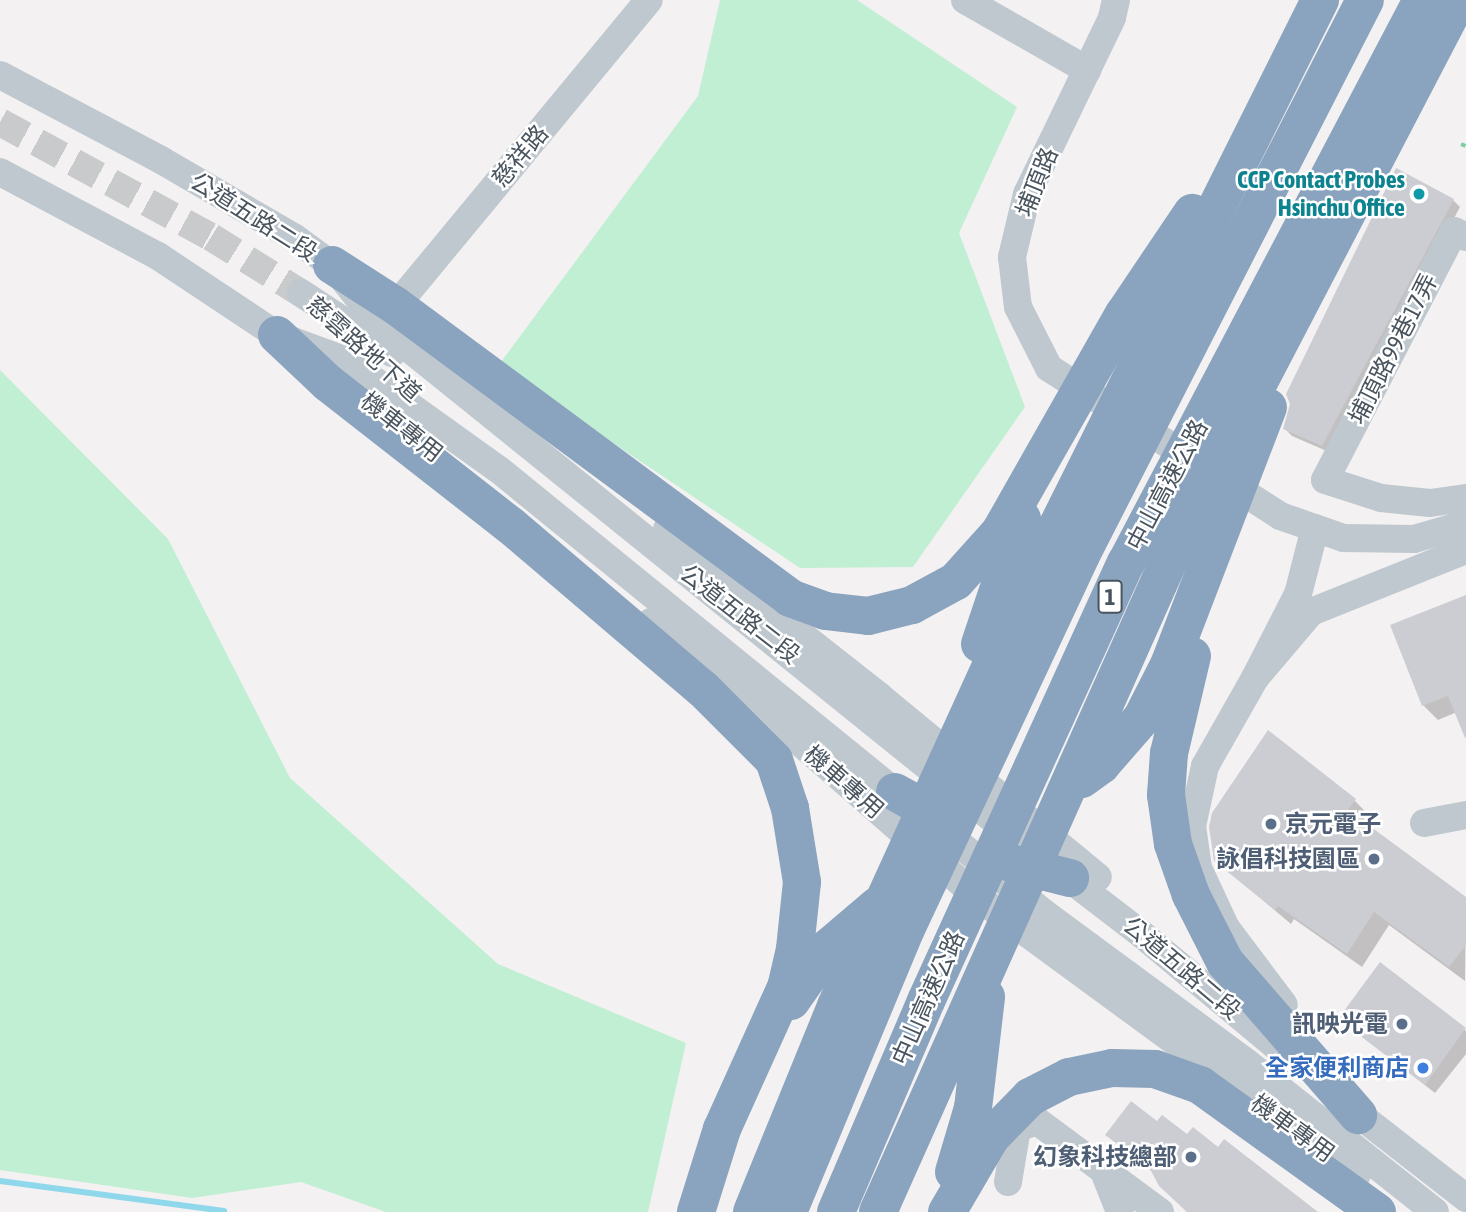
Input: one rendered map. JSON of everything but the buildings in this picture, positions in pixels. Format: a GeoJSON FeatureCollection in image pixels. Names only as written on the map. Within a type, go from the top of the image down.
{"type":"FeatureCollection","features":[{"type":"Feature","properties":{"kind":"highway"},"geometry":{"type":"LineString","coordinates":[[752,1212],[836,1006],[1022,597],[1320,0]]}},
{"type":"Feature","properties":{"kind":"highway","name":"中山高速公路"},"geometry":{"type":"LineString","coordinates":[[788,1212],[906,929],[1076,568],[1365,0]]}},
{"type":"Feature","properties":{"kind":"highway","name":"中山高速公路"},"geometry":{"type":"LineString","coordinates":[[836,1212],[926,1001],[1126,564],[1422,0]]}},
{"type":"Feature","properties":{"kind":"highway"},"geometry":{"type":"LineString","coordinates":[[878,1212],[1188,520],[1382,141],[1458,0]]}},
{"type":"Feature","properties":{"kind":"highway"},"geometry":{"type":"LineString","coordinates":[[332,265],[790,598],[825,611],[868,616],[912,605],[956,580],[1000,532],[1040,467],[1124,314],[1269,98]]}},
{"type":"Feature","properties":{"kind":"highway"},"geometry":{"type":"LineString","coordinates":[[722,1129],[788,1005],[829,947],[860,916],[903,890],[976,837],[1073,785],[1101,765],[1142,718],[1170,665],[1222,534],[1288,352],[1382,141]]}},
{"type":"Feature","properties":{"kind":"highway"},"geometry":{"type":"LineString","coordinates":[[277,335],[328,383],[510,525],[703,689],[774,760],[790,808],[802,882],[795,949],[787,985],[722,1129],[695,1212]]}},
{"type":"Feature","properties":{"kind":"highway"},"geometry":{"type":"LineString","coordinates":[[949,1208],[981,1052],[987,989],[976,837],[975,670],[998,583],[1040,467]]}},
{"type":"Feature","properties":{"kind":"highway"},"geometry":{"type":"LineString","coordinates":[[1222,534],[1169,753],[1166,795],[1173,844],[1191,895],[1225,962],[1358,1115]]}},
{"type":"Feature","properties":{"kind":"highway"},"geometry":{"type":"LineString","coordinates":[[923,763],[976,837],[1044,913]]}},
{"type":"Feature","properties":{"kind":"highway"},"geometry":{"type":"LineString","coordinates":[[895,792],[976,837],[1070,878]]}},
{"type":"Feature","properties":{"kind":"highway"},"geometry":{"type":"LineString","coordinates":[[949,1208],[991,1137],[1030,1097],[1069,1077],[1112,1068],[1155,1069],[1200,1086],[1377,1212]]}},
{"type":"Feature","properties":{"kind":"street","name":"慈祥路"},"geometry":{"type":"LineString","coordinates":[[393,309],[649,0]]}},
{"type":"Feature","properties":{"kind":"street"},"geometry":{"type":"LineString","coordinates":[[965,0],[1087,70]]}},
{"type":"Feature","properties":{"kind":"street","name":"埔頂路"},"geometry":{"type":"LineString","coordinates":[[1116,0],[1112,19],[1027,194],[1012,257],[1018,307],[1049,368],[1280,516],[1315,528]]}},
{"type":"Feature","properties":{"kind":"street","name":"公道五路二段"},"geometry":{"type":"LineString","coordinates":[[0,75],[161,160],[295,238],[332,265],[380,325],[873,705],[923,763]]}},
{"type":"Feature","properties":{"kind":"street","name":"公道五路二段"},"geometry":{"type":"LineString","coordinates":[[0,172],[158,256],[277,335],[347,362],[498,469],[835,758],[895,792]]}},
{"type":"Feature","properties":{"kind":"street","name":"埔頂路99巷17弄"},"geometry":{"type":"LineString","coordinates":[[1466,237],[1454,230],[1325,480],[1381,498],[1430,503],[1466,498]]}},
{"type":"Feature","properties":{"kind":"street","name":"慈雲路地下道"},"geometry":{"type":"LineString","coordinates":[[498,469],[301,293],[527,440]]}},
{"type":"Feature","properties":{"kind":"street","name":"機車專用"},"geometry":{"type":"LineString","coordinates":[[393,309],[873,705],[976,837],[1103,989],[1404,1209],[1421,1212]]}},
{"type":"Feature","properties":{"kind":"street","name":"機車專用"},"geometry":{"type":"LineString","coordinates":[[277,335],[335,374],[735,687],[835,758],[1144,926]]}},
{"type":"Feature","properties":{"kind":"street"},"geometry":{"type":"LineString","coordinates":[[1358,1115],[1283,1003],[1226,928],[1198,868],[1192,826],[1195,797],[1221,732],[1255,678],[1298,594],[1315,528],[1344,538],[1414,539],[1466,524]]}},
{"type":"Feature","properties":{"kind":"street"},"geometry":{"type":"LineString","coordinates":[[1255,678],[1311,612],[1466,550]]}},
{"type":"Feature","properties":{"kind":"street"},"geometry":{"type":"LineString","coordinates":[[1424,823],[1466,815]]}},
{"type":"Feature","properties":{"kind":"street","name":"公道五路二段"},"geometry":{"type":"LineString","coordinates":[[1070,878],[1144,926],[1358,1115],[1458,1198]]}},
{"type":"Feature","properties":{"kind":"street","name":"公道五路二段"},"geometry":{"type":"LineString","coordinates":[[1044,913],[1119,965],[1435,1212]]}},
{"type":"Feature","properties":{"kind":"street"},"geometry":{"type":"LineString","coordinates":[[1008,1182],[1017,1128],[1037,1121],[1160,1212]]}},
{"type":"Feature","properties":{"kind":"street"},"geometry":{"type":"LineString","coordinates":[[1102,1167],[1120,1212]]}},
{"type":"Feature","properties":{"kind":"green space"},"geometry":{"type":"Polygon","coordinates":[[[720,0],[857,0],[1017,107],[959,233],[1025,407],[913,567],[800,568],[498,366],[698,96],[720,0]]]}},
{"type":"Feature","properties":{"kind":"green space"},"geometry":{"type":"Polygon","coordinates":[[[0,370],[168,539],[290,778],[498,964],[686,1043],[648,1212],[386,1212],[301,1182],[192,1198],[0,1170],[0,370]]]}},
{"type":"Feature","properties":{"kind":"waterway"},"geometry":{"type":"LineString","coordinates":[[0,1181],[224,1211]]}},
{"type":"Feature","properties":{"kind":"tunnel"},"geometry":{"type":"LineString","coordinates":[[0,122],[211,237],[301,293]]}},
{"type":"Feature","properties":{"kind":"place","name":"CCP Contact Probes Hsinchu Office"},"geometry":{"type":"Point","coordinates":[1419,194]}},
{"type":"Feature","properties":{"kind":"place","name":"京元電子"},"geometry":{"type":"Point","coordinates":[1271,824]}},
{"type":"Feature","properties":{"kind":"place","name":"詠倡科技園區"},"geometry":{"type":"Point","coordinates":[1374,859]}},
{"type":"Feature","properties":{"kind":"place","name":"訊映光電"},"geometry":{"type":"Point","coordinates":[1402,1024]}},
{"type":"Feature","properties":{"kind":"place","name":"全家便利商店"},"geometry":{"type":"Point","coordinates":[1423,1068]}},
{"type":"Feature","properties":{"kind":"place","name":"幻象科技總部"},"geometry":{"type":"Point","coordinates":[1191,1157]}}]}
